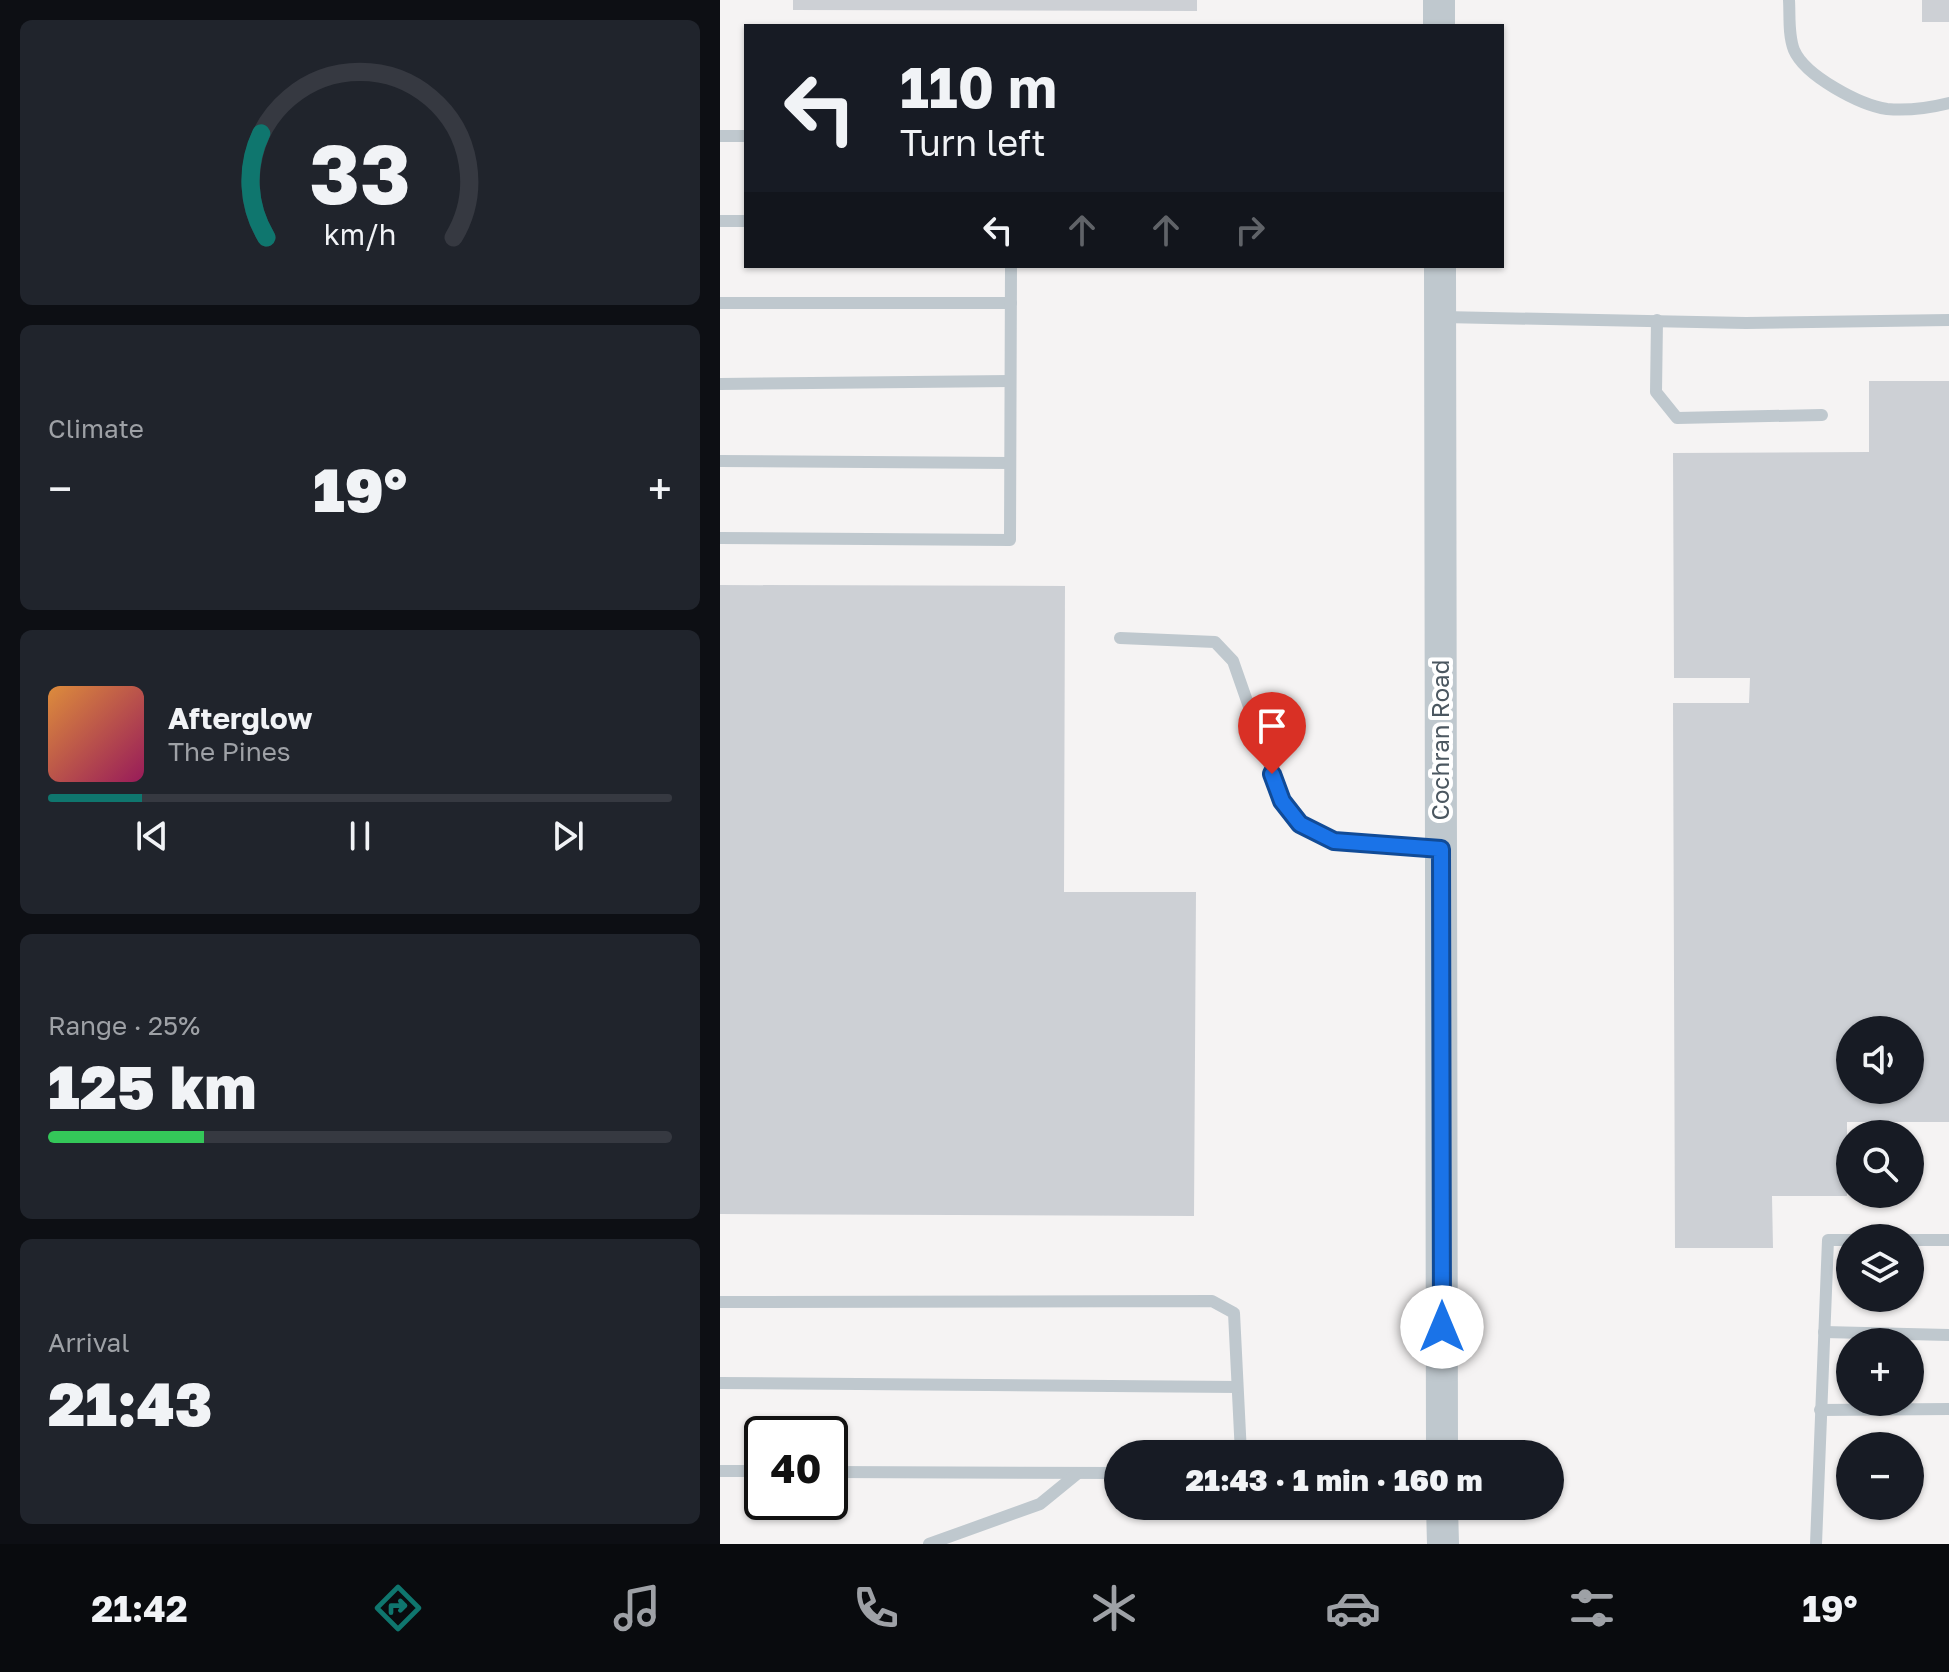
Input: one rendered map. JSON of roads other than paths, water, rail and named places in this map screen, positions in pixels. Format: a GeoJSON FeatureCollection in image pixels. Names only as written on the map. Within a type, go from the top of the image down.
{"type":"FeatureCollection","features":[{"type":"Feature","properties":{"kind":"street"},"geometry":{"type":"LineString","coordinates":[[1439,0],[1439,24]]}},
{"type":"Feature","properties":{"kind":"street","name":"Cochran Road"},"geometry":{"type":"LineString","coordinates":[[1440,268],[1442,1440]]}},
{"type":"Feature","properties":{"kind":"street"},"geometry":{"type":"LineString","coordinates":[[1442,1520],[1443,1544]]}},
{"type":"Feature","properties":{"kind":"lane"},"geometry":{"type":"LineString","coordinates":[[1789,0],[1794,51],[1817,76],[1848,95],[1885,109],[1924,109],[1949,103]]}},
{"type":"Feature","properties":{"kind":"lane"},"geometry":{"type":"LineString","coordinates":[[720,136],[744,136]]}},
{"type":"Feature","properties":{"kind":"lane"},"geometry":{"type":"LineString","coordinates":[[720,221],[744,221]]}},
{"type":"Feature","properties":{"kind":"lane"},"geometry":{"type":"LineString","coordinates":[[720,538],[1010,540],[1011,268]]}},
{"type":"Feature","properties":{"kind":"lane"},"geometry":{"type":"LineString","coordinates":[[720,303],[1011,303]]}},
{"type":"Feature","properties":{"kind":"lane"},"geometry":{"type":"LineString","coordinates":[[1440,317],[1746,323],[1949,320]]}},
{"type":"Feature","properties":{"kind":"lane"},"geometry":{"type":"LineString","coordinates":[[1657,320],[1656,392],[1677,418],[1822,415]]}},
{"type":"Feature","properties":{"kind":"lane"},"geometry":{"type":"LineString","coordinates":[[720,384],[1010,381]]}},
{"type":"Feature","properties":{"kind":"lane"},"geometry":{"type":"LineString","coordinates":[[720,461],[1010,463]]}},
{"type":"Feature","properties":{"kind":"lane"},"geometry":{"type":"LineString","coordinates":[[1120,638],[1215,642],[1233,661],[1282,801],[1300,824],[1334,841],[1441,849]]}},
{"type":"Feature","properties":{"kind":"lane"},"geometry":{"type":"LineString","coordinates":[[1816,1544],[1828,1240],[1836,1240]]}},
{"type":"Feature","properties":{"kind":"lane"},"geometry":{"type":"LineString","coordinates":[[1924,1240],[1949,1240]]}},
{"type":"Feature","properties":{"kind":"lane"},"geometry":{"type":"LineString","coordinates":[[720,1302],[1212,1301],[1234,1313],[1240,1440]]}},
{"type":"Feature","properties":{"kind":"lane"},"geometry":{"type":"LineString","coordinates":[[1824,1332],[1949,1335]]}},
{"type":"Feature","properties":{"kind":"lane"},"geometry":{"type":"LineString","coordinates":[[720,1383],[1237,1387]]}},
{"type":"Feature","properties":{"kind":"lane"},"geometry":{"type":"LineString","coordinates":[[1820,1410],[1949,1409]]}},
{"type":"Feature","properties":{"kind":"lane"},"geometry":{"type":"LineString","coordinates":[[720,1471],[744,1471]]}},
{"type":"Feature","properties":{"kind":"lane"},"geometry":{"type":"LineString","coordinates":[[848,1472],[1104,1473]]}},
{"type":"Feature","properties":{"kind":"lane"},"geometry":{"type":"LineString","coordinates":[[929,1544],[1040,1504],[1078,1473]]}}]}
